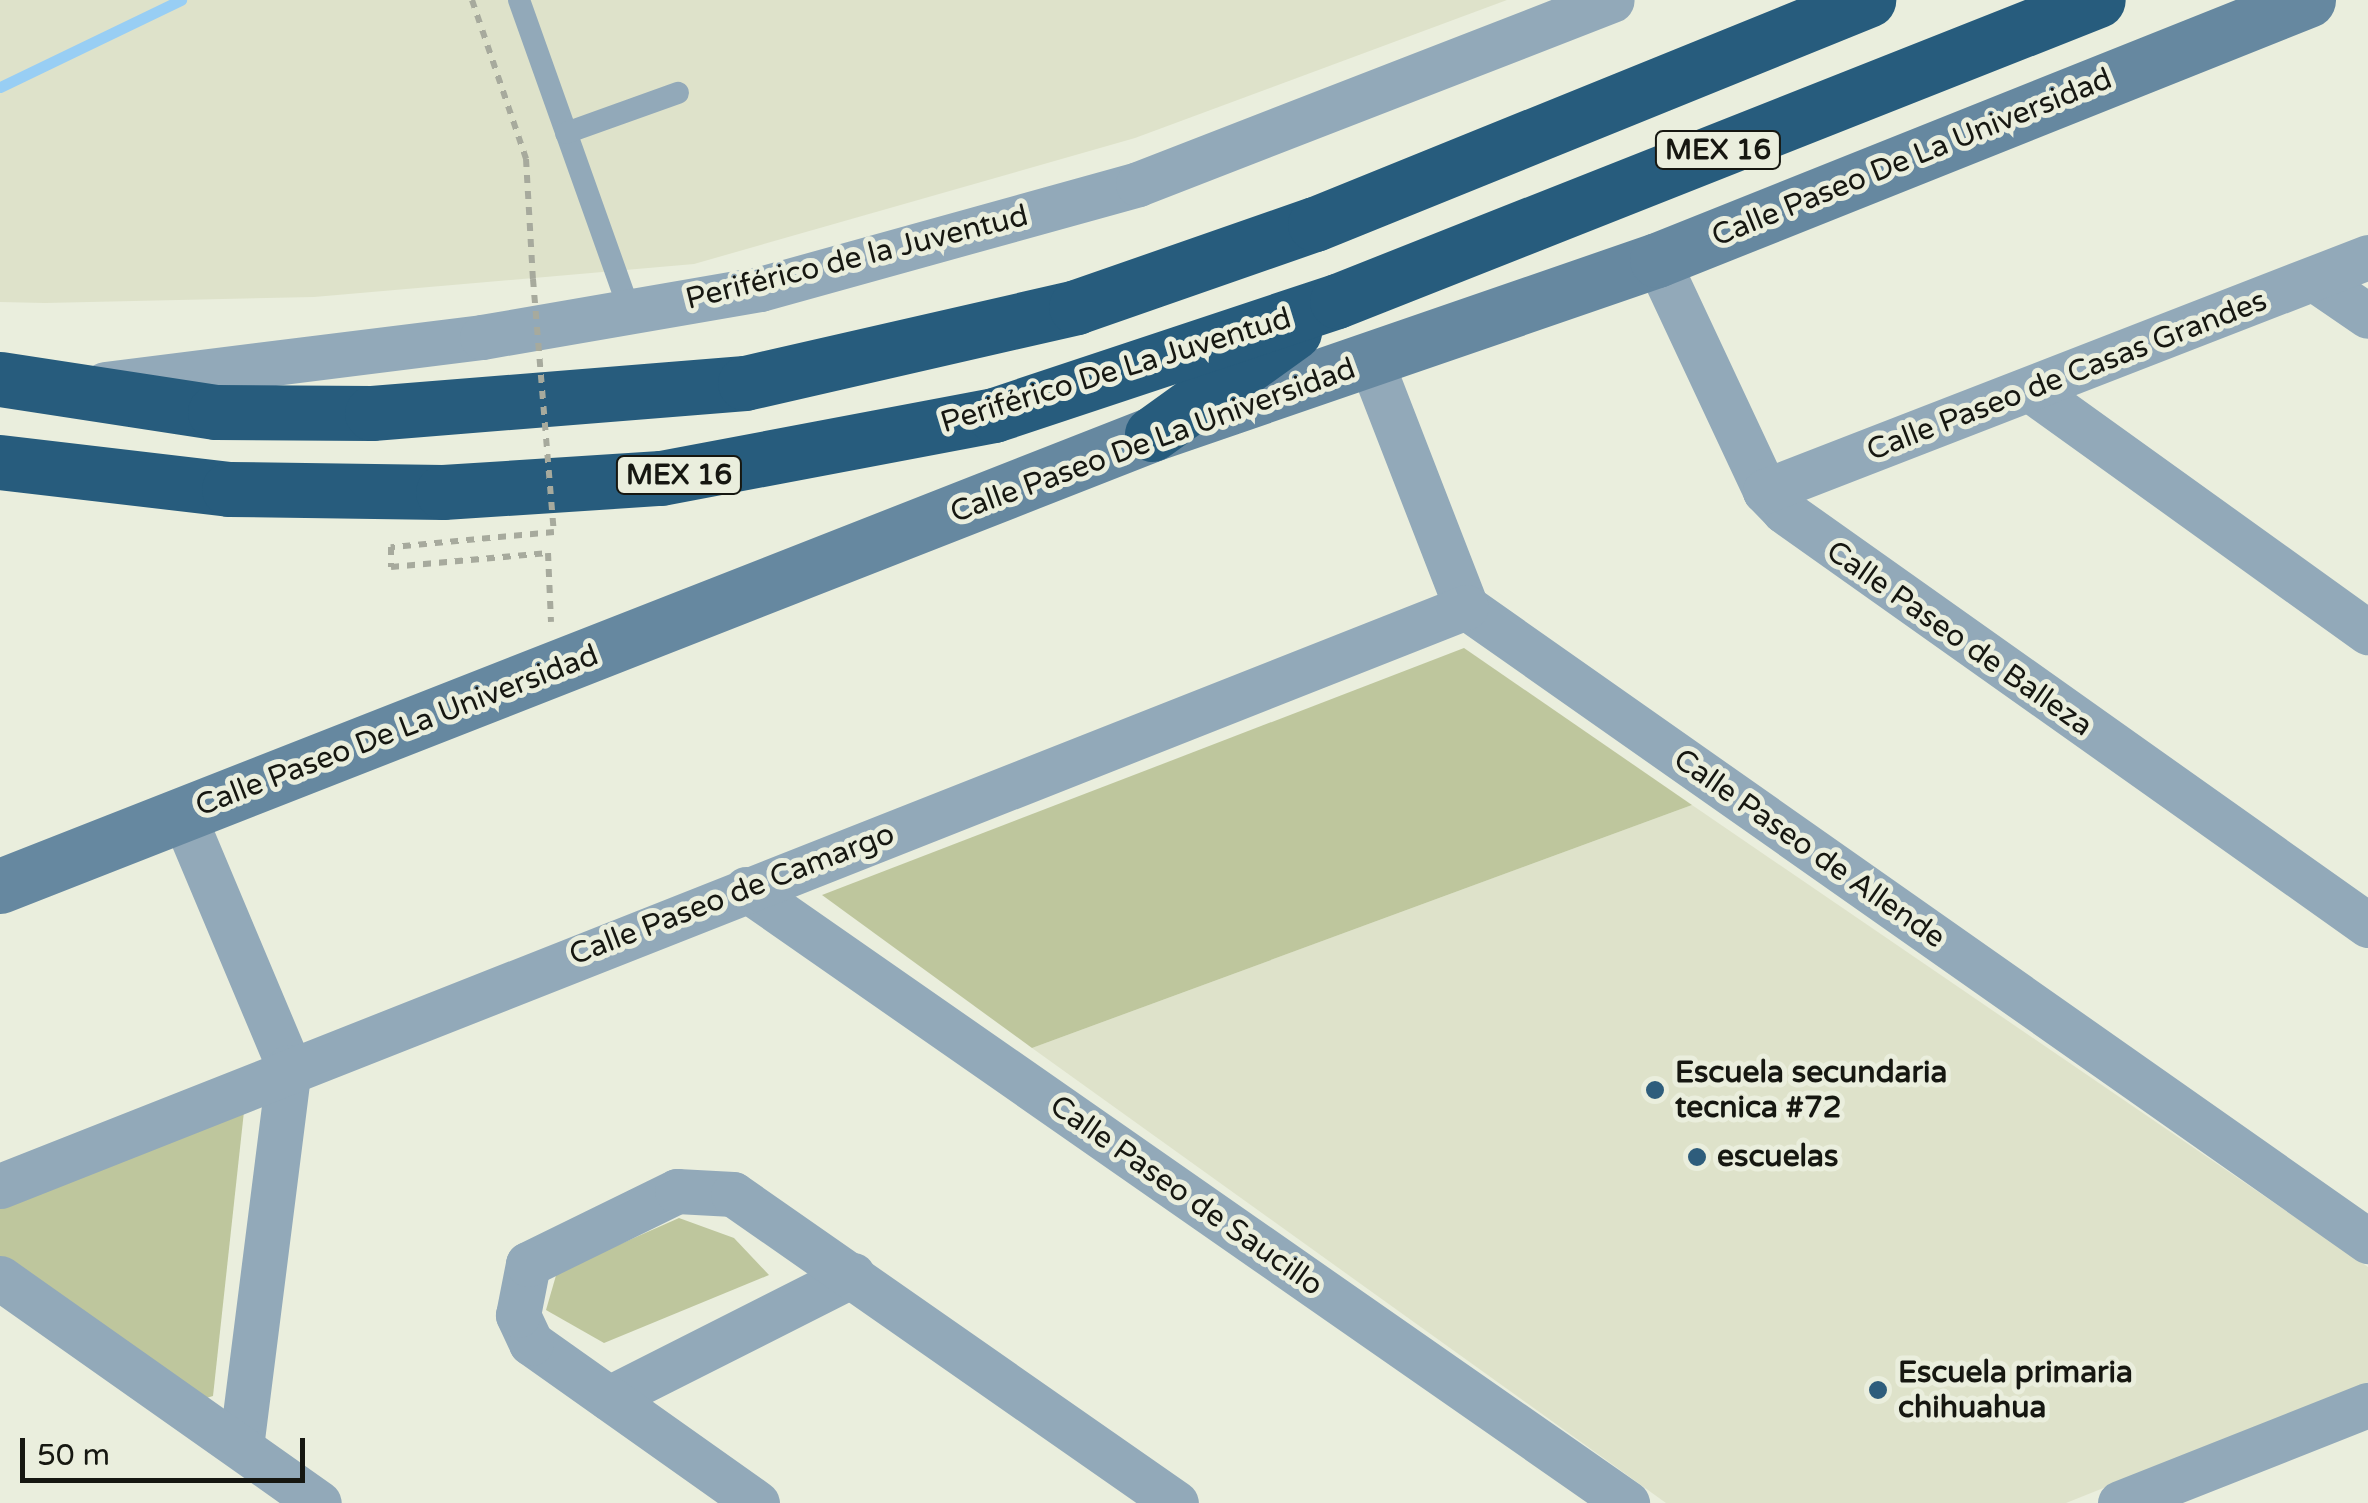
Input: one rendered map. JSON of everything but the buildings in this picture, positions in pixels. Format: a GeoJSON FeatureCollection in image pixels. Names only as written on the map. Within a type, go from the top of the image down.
{"type":"FeatureCollection","features":[{"type":"Feature","properties":{"kind":"highway","name":"MEX 16"},"geometry":{"type":"LineString","coordinates":[[0,379],[215,412],[372,414],[745,384],[1076,307],[1315,224],[1868,0]]}},
{"type":"Feature","properties":{"kind":"highway","name":"MEX 16"},"geometry":{"type":"LineString","coordinates":[[1337,301],[2098,0]]}},
{"type":"Feature","properties":{"kind":"highway"},"geometry":{"type":"LineString","coordinates":[[1152,434],[1337,301]]}},
{"type":"Feature","properties":{"kind":"highway","name":"Periférico De La Juventud"},"geometry":{"type":"LineString","coordinates":[[0,462],[229,489],[443,492],[661,478],[994,416],[1337,301]]}},
{"type":"Feature","properties":{"kind":"street","name":"Periférico de la Juventud"},"geometry":{"type":"LineString","coordinates":[[69,388],[630,312],[760,289],[1138,184],[1612,0]]}},
{"type":"Feature","properties":{"kind":"street","name":"Calle Paseo De La Universidad"},"geometry":{"type":"LineString","coordinates":[[0,886],[1152,434],[1371,362],[1657,260],[2308,0]]}},
{"type":"Feature","properties":{"kind":"street","name":"Calle Paseo de Casas Grandes"},"geometry":{"type":"LineString","coordinates":[[1765,491],[2035,394],[2368,257]]}},
{"type":"Feature","properties":{"kind":"street","name":"Calle Paseo de Balleza"},"geometry":{"type":"LineString","coordinates":[[1657,260],[1765,491],[1836,553],[2368,925]]}},
{"type":"Feature","properties":{"kind":"street"},"geometry":{"type":"LineString","coordinates":[[2314,279],[2368,316]]}},
{"type":"Feature","properties":{"kind":"street"},"geometry":{"type":"LineString","coordinates":[[1371,362],[1466,607]]}},
{"type":"Feature","properties":{"kind":"street"},"geometry":{"type":"LineString","coordinates":[[2035,394],[2368,632]]}},
{"type":"Feature","properties":{"kind":"street","name":"Calle Paseo de Camargo"},"geometry":{"type":"LineString","coordinates":[[0,1186],[290,1067],[1466,607]]}},
{"type":"Feature","properties":{"kind":"street","name":"Calle Paseo de Allende"},"geometry":{"type":"LineString","coordinates":[[1466,607],[2368,1241]]}},
{"type":"Feature","properties":{"kind":"street"},"geometry":{"type":"LineString","coordinates":[[183,815],[290,1067],[241,1447]]}},
{"type":"Feature","properties":{"kind":"street","name":"Calle Paseo de Saucillo"},"geometry":{"type":"LineString","coordinates":[[746,890],[1627,1503]]}},
{"type":"Feature","properties":{"kind":"street"},"geometry":{"type":"LineString","coordinates":[[756,1503],[609,1398],[523,1330],[517,1298],[528,1264],[693,1188],[753,1202],[1176,1503]]}},
{"type":"Feature","properties":{"kind":"street"},"geometry":{"type":"LineString","coordinates":[[609,1398],[853,1275]]}},
{"type":"Feature","properties":{"kind":"street"},"geometry":{"type":"LineString","coordinates":[[0,1278],[319,1503]]}},
{"type":"Feature","properties":{"kind":"street"},"geometry":{"type":"LineString","coordinates":[[2120,1503],[2368,1406]]}},
{"type":"Feature","properties":{"kind":"lane"},"geometry":{"type":"LineString","coordinates":[[519,0],[630,312]]}},
{"type":"Feature","properties":{"kind":"lane"},"geometry":{"type":"LineString","coordinates":[[566,133],[678,93]]}},
{"type":"Feature","properties":{"kind":"path"},"geometry":{"type":"LineString","coordinates":[[472,0],[526,159],[554,532],[391,547],[391,567],[548,554],[562,667]]}},
{"type":"Feature","properties":{"kind":"shaded area"},"geometry":{"type":"Polygon","coordinates":[[[0,0],[1507,0],[1135,138],[694,264],[314,297],[45,303],[0,302],[0,0]]]}},
{"type":"Feature","properties":{"kind":"shaded area","name":"escuelas"},"geometry":{"type":"Polygon","coordinates":[[[1692,805],[2368,1267],[2368,1382],[2066,1503],[1666,1503],[1032,1048],[1692,805]]]}},
{"type":"Feature","properties":{"kind":"green space"},"geometry":{"type":"Polygon","coordinates":[[[1464,648],[1692,805],[1032,1048],[822,895],[1464,648]]]}},
{"type":"Feature","properties":{"kind":"green space"},"geometry":{"type":"Polygon","coordinates":[[[245,1102],[213,1396],[196,1401],[0,1256],[0,1196],[245,1102]]]}},
{"type":"Feature","properties":{"kind":"green space"},"geometry":{"type":"Polygon","coordinates":[[[679,1218],[734,1238],[769,1275],[604,1343],[546,1310],[557,1272],[679,1218]]]}},
{"type":"Feature","properties":{"kind":"waterway"},"geometry":{"type":"LineString","coordinates":[[0,87],[181,0]]}},
{"type":"Feature","properties":{"kind":"place","name":"Escuela secundaria tecnica #72"},"geometry":{"type":"Point","coordinates":[1655,1090]}},
{"type":"Feature","properties":{"kind":"place","name":"escuelas"},"geometry":{"type":"Point","coordinates":[1697,1157]}},
{"type":"Feature","properties":{"kind":"place","name":"Escuela primaria chihuahua"},"geometry":{"type":"Point","coordinates":[1878,1390]}}]}
